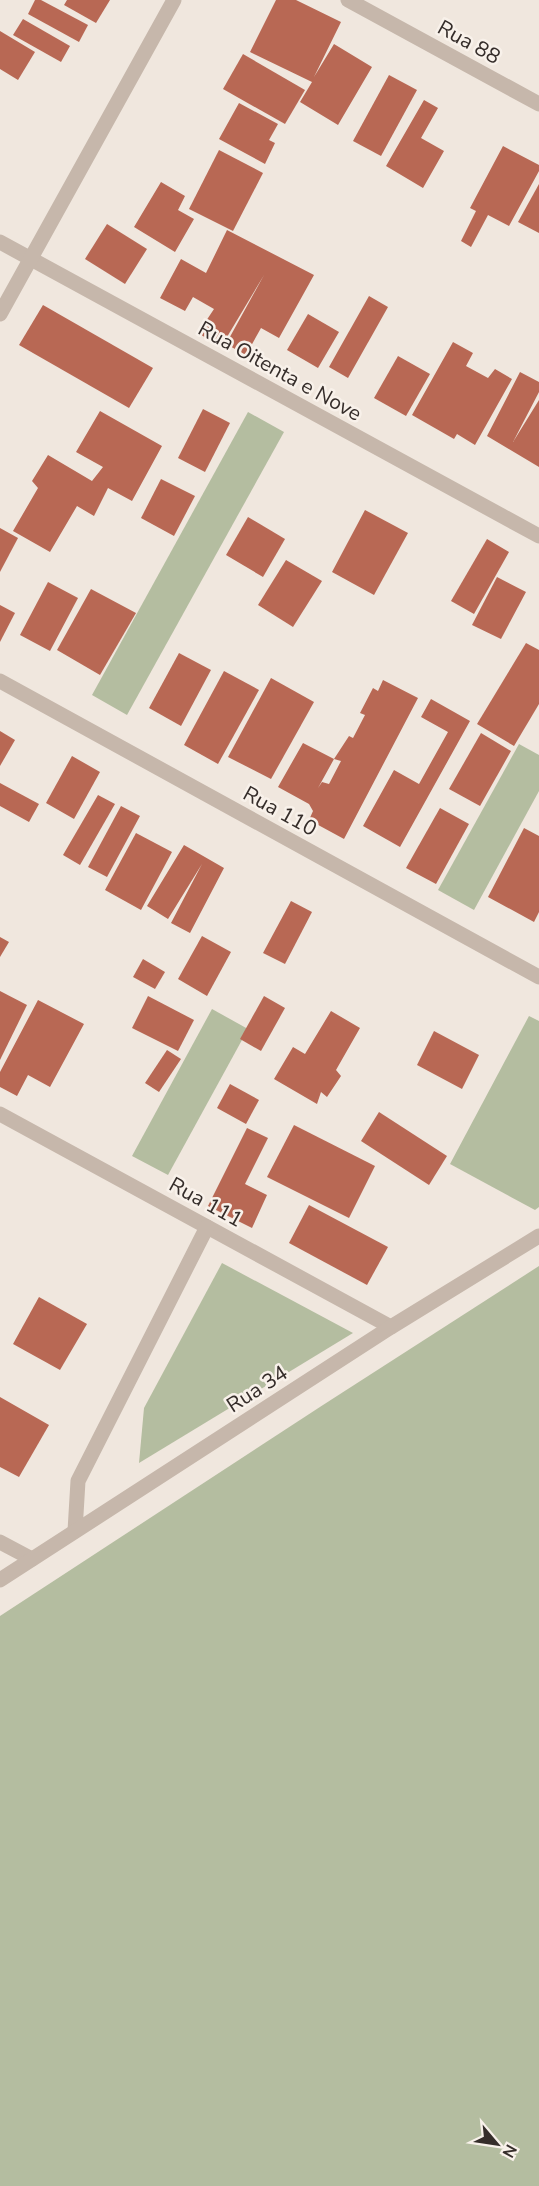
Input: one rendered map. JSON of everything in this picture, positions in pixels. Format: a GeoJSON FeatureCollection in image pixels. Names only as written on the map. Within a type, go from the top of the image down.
{"type":"FeatureCollection","features":[{"type":"Feature","properties":{"kind":"street"},"geometry":{"type":"LineString","coordinates":[[0,314],[174,0]]}},
{"type":"Feature","properties":{"kind":"street","name":"Rua 88"},"geometry":{"type":"LineString","coordinates":[[348,0],[539,104]]}},
{"type":"Feature","properties":{"kind":"street","name":"Rua Oitenta e Nove"},"geometry":{"type":"LineString","coordinates":[[0,242],[539,536]]}},
{"type":"Feature","properties":{"kind":"street","name":"Rua 110"},"geometry":{"type":"LineString","coordinates":[[0,681],[539,977]]}},
{"type":"Feature","properties":{"kind":"street","name":"Rua 111"},"geometry":{"type":"LineString","coordinates":[[0,1114],[391,1328]]}},
{"type":"Feature","properties":{"kind":"street"},"geometry":{"type":"LineString","coordinates":[[75,1532],[78,1481],[207,1227]]}},
{"type":"Feature","properties":{"kind":"street","name":"Rua 34"},"geometry":{"type":"LineString","coordinates":[[0,1580],[391,1328],[539,1236]]}},
{"type":"Feature","properties":{"kind":"street"},"geometry":{"type":"LineString","coordinates":[[0,1542],[32,1559]]}},
{"type":"Feature","properties":{"kind":"green space"},"geometry":{"type":"Polygon","coordinates":[[[248,412],[284,432],[127,715],[92,695],[248,412]]]}},
{"type":"Feature","properties":{"kind":"green space"},"geometry":{"type":"Polygon","coordinates":[[[519,744],[539,755],[539,791],[474,910],[438,890],[519,744]]]}},
{"type":"Feature","properties":{"kind":"green space"},"geometry":{"type":"Polygon","coordinates":[[[212,1009],[248,1029],[168,1175],[132,1156],[212,1009]]]}},
{"type":"Feature","properties":{"kind":"green space"},"geometry":{"type":"Polygon","coordinates":[[[529,1016],[539,1021],[539,1207],[535,1210],[450,1164],[529,1016]]]}},
{"type":"Feature","properties":{"kind":"green space"},"geometry":{"type":"Polygon","coordinates":[[[222,1263],[353,1333],[139,1463],[144,1408],[222,1263]]]}},
{"type":"Feature","properties":{"kind":"green space"},"geometry":{"type":"Polygon","coordinates":[[[539,1266],[539,2186],[0,2186],[0,1616],[539,1266]]]}},
{"type":"Feature","properties":{"kind":"building"},"geometry":{"type":"Polygon","coordinates":[[[35,0],[41,0],[88,25],[79,42],[28,14],[35,0]]]}},
{"type":"Feature","properties":{"kind":"building"},"geometry":{"type":"Polygon","coordinates":[[[67,0],[110,0],[96,23],[64,5],[67,0]]]}},
{"type":"Feature","properties":{"kind":"building"},"geometry":{"type":"Polygon","coordinates":[[[276,0],[296,0],[341,22],[314,77],[334,44],[372,67],[338,125],[300,102],[312,82],[250,52],[276,0]]]}},
{"type":"Feature","properties":{"kind":"building"},"geometry":{"type":"Polygon","coordinates":[[[23,19],[70,46],[61,62],[13,35],[23,19]]]}},
{"type":"Feature","properties":{"kind":"building"},"geometry":{"type":"Polygon","coordinates":[[[0,31],[35,52],[18,80],[0,69],[0,31]]]}},
{"type":"Feature","properties":{"kind":"building"},"geometry":{"type":"Polygon","coordinates":[[[243,54],[305,90],[285,124],[223,89],[243,54]]]}},
{"type":"Feature","properties":{"kind":"building"},"geometry":{"type":"Polygon","coordinates":[[[389,75],[417,90],[381,156],[353,141],[389,75]]]}},
{"type":"Feature","properties":{"kind":"building"},"geometry":{"type":"Polygon","coordinates":[[[424,100],[438,108],[421,138],[444,151],[423,188],[386,166],[424,100]]]}},
{"type":"Feature","properties":{"kind":"building"},"geometry":{"type":"Polygon","coordinates":[[[239,103],[278,124],[269,140],[275,143],[265,164],[219,139],[239,103]]]}},
{"type":"Feature","properties":{"kind":"building"},"geometry":{"type":"Polygon","coordinates":[[[503,146],[539,165],[539,171],[509,226],[488,215],[471,247],[461,241],[476,211],[470,208],[503,146]]]}},
{"type":"Feature","properties":{"kind":"building"},"geometry":{"type":"Polygon","coordinates":[[[219,150],[263,173],[233,231],[189,209],[219,150]]]}},
{"type":"Feature","properties":{"kind":"building"},"geometry":{"type":"Polygon","coordinates":[[[161,182],[185,196],[178,210],[194,219],[175,252],[134,227],[161,182]]]}},
{"type":"Feature","properties":{"kind":"building"},"geometry":{"type":"Polygon","coordinates":[[[539,184],[539,233],[518,222],[539,184]]]}},
{"type":"Feature","properties":{"kind":"building"},"geometry":{"type":"Polygon","coordinates":[[[107,224],[147,249],[125,284],[85,259],[107,224]]]}},
{"type":"Feature","properties":{"kind":"building"},"geometry":{"type":"Polygon","coordinates":[[[227,230],[314,275],[279,338],[261,328],[246,355],[226,344],[264,275],[221,347],[198,333],[214,309],[193,297],[185,311],[160,298],[181,259],[206,273],[227,230]]]}},
{"type":"Feature","properties":{"kind":"building"},"geometry":{"type":"Polygon","coordinates":[[[369,296],[388,307],[348,378],[329,367],[369,296]]]}},
{"type":"Feature","properties":{"kind":"building"},"geometry":{"type":"Polygon","coordinates":[[[43,305],[153,368],[129,408],[19,345],[43,305]]]}},
{"type":"Feature","properties":{"kind":"building"},"geometry":{"type":"Polygon","coordinates":[[[308,314],[339,332],[318,368],[287,350],[308,314]]]}},
{"type":"Feature","properties":{"kind":"building"},"geometry":{"type":"Polygon","coordinates":[[[453,342],[473,353],[466,366],[488,378],[495,369],[512,379],[475,445],[457,434],[454,439],[412,415],[453,342]]]}},
{"type":"Feature","properties":{"kind":"building"},"geometry":{"type":"Polygon","coordinates":[[[398,356],[430,374],[406,416],[374,398],[398,356]]]}},
{"type":"Feature","properties":{"kind":"building"},"geometry":{"type":"Polygon","coordinates":[[[520,372],[539,382],[539,392],[513,442],[539,400],[539,467],[487,436],[520,372]]]}},
{"type":"Feature","properties":{"kind":"building"},"geometry":{"type":"Polygon","coordinates":[[[203,409],[230,423],[205,472],[178,458],[203,409]]]}},
{"type":"Feature","properties":{"kind":"building"},"geometry":{"type":"Polygon","coordinates":[[[100,411],[162,446],[132,501],[108,488],[94,516],[77,506],[50,552],[13,531],[38,488],[32,481],[48,455],[92,481],[103,467],[76,452],[100,411]]]}},
{"type":"Feature","properties":{"kind":"building"},"geometry":{"type":"Polygon","coordinates":[[[161,479],[195,496],[174,536],[141,518],[161,479]]]}},
{"type":"Feature","properties":{"kind":"building"},"geometry":{"type":"Polygon","coordinates":[[[365,510],[408,533],[374,595],[332,572],[365,510]]]}},
{"type":"Feature","properties":{"kind":"building"},"geometry":{"type":"Polygon","coordinates":[[[248,517],[285,539],[263,577],[226,555],[248,517]]]}},
{"type":"Feature","properties":{"kind":"building"},"geometry":{"type":"Polygon","coordinates":[[[0,528],[18,538],[0,572],[0,528]]]}},
{"type":"Feature","properties":{"kind":"building"},"geometry":{"type":"Polygon","coordinates":[[[487,539],[509,552],[474,614],[451,601],[487,539]]]}},
{"type":"Feature","properties":{"kind":"building"},"geometry":{"type":"Polygon","coordinates":[[[286,560],[322,581],[293,627],[258,605],[286,560]]]}},
{"type":"Feature","properties":{"kind":"building"},"geometry":{"type":"Polygon","coordinates":[[[497,577],[526,592],[501,639],[472,625],[497,577]]]}},
{"type":"Feature","properties":{"kind":"building"},"geometry":{"type":"Polygon","coordinates":[[[48,582],[78,598],[50,651],[20,635],[48,582]]]}},
{"type":"Feature","properties":{"kind":"building"},"geometry":{"type":"Polygon","coordinates":[[[91,589],[136,613],[100,675],[57,650],[91,589]]]}},
{"type":"Feature","properties":{"kind":"building"},"geometry":{"type":"Polygon","coordinates":[[[0,605],[15,613],[0,642],[0,605]]]}},
{"type":"Feature","properties":{"kind":"building"},"geometry":{"type":"Polygon","coordinates":[[[526,643],[539,650],[539,704],[514,746],[477,724],[526,643]]]}},
{"type":"Feature","properties":{"kind":"building"},"geometry":{"type":"Polygon","coordinates":[[[179,653],[211,670],[181,726],[149,708],[179,653]]]}},
{"type":"Feature","properties":{"kind":"building"},"geometry":{"type":"Polygon","coordinates":[[[224,671],[259,690],[218,764],[184,745],[224,671]]]}},
{"type":"Feature","properties":{"kind":"building"},"geometry":{"type":"Polygon","coordinates":[[[271,678],[314,702],[271,779],[228,757],[271,678]]]}},
{"type":"Feature","properties":{"kind":"building"},"geometry":{"type":"Polygon","coordinates":[[[383,680],[418,698],[344,839],[309,820],[313,811],[309,804],[278,787],[303,743],[334,759],[349,736],[353,738],[365,715],[360,713],[373,688],[378,691],[383,680]],[[334,759],[318,788],[322,782],[329,784],[341,761],[334,759]]]}},
{"type":"Feature","properties":{"kind":"building"},"geometry":{"type":"Polygon","coordinates":[[[431,699],[470,721],[400,847],[363,826],[394,770],[419,784],[448,732],[421,717],[431,699]]]}},
{"type":"Feature","properties":{"kind":"building"},"geometry":{"type":"Polygon","coordinates":[[[0,731],[15,740],[0,766],[0,731]]]}},
{"type":"Feature","properties":{"kind":"building"},"geometry":{"type":"Polygon","coordinates":[[[481,733],[511,751],[480,806],[449,789],[481,733]]]}},
{"type":"Feature","properties":{"kind":"building"},"geometry":{"type":"Polygon","coordinates":[[[72,756],[100,772],[74,819],[46,803],[72,756]]]}},
{"type":"Feature","properties":{"kind":"building"},"geometry":{"type":"Polygon","coordinates":[[[0,783],[39,804],[29,822],[0,806],[0,783]]]}},
{"type":"Feature","properties":{"kind":"building"},"geometry":{"type":"Polygon","coordinates":[[[98,795],[115,804],[80,865],[63,855],[98,795]]]}},
{"type":"Feature","properties":{"kind":"building"},"geometry":{"type":"Polygon","coordinates":[[[121,806],[140,816],[107,877],[88,867],[121,806]]]}},
{"type":"Feature","properties":{"kind":"building"},"geometry":{"type":"Polygon","coordinates":[[[440,808],[469,824],[436,884],[406,868],[440,808]]]}},
{"type":"Feature","properties":{"kind":"building"},"geometry":{"type":"Polygon","coordinates":[[[524,828],[539,836],[539,912],[534,922],[488,897],[524,828]]]}},
{"type":"Feature","properties":{"kind":"building"},"geometry":{"type":"Polygon","coordinates":[[[136,833],[172,852],[141,910],[105,890],[136,833]]]}},
{"type":"Feature","properties":{"kind":"building"},"geometry":{"type":"Polygon","coordinates":[[[184,845],[224,868],[190,933],[171,923],[202,864],[168,919],[147,906],[184,845]]]}},
{"type":"Feature","properties":{"kind":"building"},"geometry":{"type":"Polygon","coordinates":[[[291,901],[312,912],[285,964],[263,953],[291,901]]]}},
{"type":"Feature","properties":{"kind":"building"},"geometry":{"type":"Polygon","coordinates":[[[202,936],[231,952],[207,996],[178,979],[202,936]]]}},
{"type":"Feature","properties":{"kind":"building"},"geometry":{"type":"Polygon","coordinates":[[[0,937],[9,942],[0,957],[0,937]]]}},
{"type":"Feature","properties":{"kind":"building"},"geometry":{"type":"Polygon","coordinates":[[[143,959],[165,972],[155,989],[133,977],[143,959]]]}},
{"type":"Feature","properties":{"kind":"building"},"geometry":{"type":"Polygon","coordinates":[[[0,991],[27,1005],[0,1060],[0,991]]]}},
{"type":"Feature","properties":{"kind":"building"},"geometry":{"type":"Polygon","coordinates":[[[148,996],[194,1020],[178,1051],[132,1028],[148,996]]]}},
{"type":"Feature","properties":{"kind":"building"},"geometry":{"type":"Polygon","coordinates":[[[264,996],[285,1008],[261,1051],[240,1039],[264,996]]]}},
{"type":"Feature","properties":{"kind":"building"},"geometry":{"type":"Polygon","coordinates":[[[38,1000],[84,1024],[50,1087],[28,1075],[17,1096],[0,1087],[0,1072],[38,1000]]]}},
{"type":"Feature","properties":{"kind":"building"},"geometry":{"type":"Polygon","coordinates":[[[331,1011],[360,1028],[336,1070],[341,1076],[327,1097],[321,1092],[317,1104],[274,1079],[293,1047],[305,1054],[331,1011]]]}},
{"type":"Feature","properties":{"kind":"building"},"geometry":{"type":"Polygon","coordinates":[[[434,1031],[479,1055],[462,1089],[417,1065],[434,1031]]]}},
{"type":"Feature","properties":{"kind":"building"},"geometry":{"type":"Polygon","coordinates":[[[167,1050],[181,1059],[159,1092],[145,1083],[167,1050]]]}},
{"type":"Feature","properties":{"kind":"building"},"geometry":{"type":"Polygon","coordinates":[[[230,1084],[259,1100],[246,1124],[217,1108],[230,1084]]]}},
{"type":"Feature","properties":{"kind":"building"},"geometry":{"type":"Polygon","coordinates":[[[379,1112],[447,1156],[429,1185],[361,1141],[379,1112]]]}},
{"type":"Feature","properties":{"kind":"building"},"geometry":{"type":"Polygon","coordinates":[[[294,1125],[375,1166],[349,1218],[267,1177],[294,1125]]]}},
{"type":"Feature","properties":{"kind":"building"},"geometry":{"type":"Polygon","coordinates":[[[247,1128],[268,1138],[245,1184],[267,1195],[252,1228],[208,1206],[247,1128]]]}},
{"type":"Feature","properties":{"kind":"building"},"geometry":{"type":"Polygon","coordinates":[[[309,1205],[388,1247],[367,1285],[289,1243],[309,1205]]]}},
{"type":"Feature","properties":{"kind":"building"},"geometry":{"type":"Polygon","coordinates":[[[39,1297],[87,1324],[60,1370],[13,1344],[39,1297]]]}},
{"type":"Feature","properties":{"kind":"building"},"geometry":{"type":"Polygon","coordinates":[[[0,1397],[49,1425],[19,1477],[0,1467],[0,1397]]]}}]}
